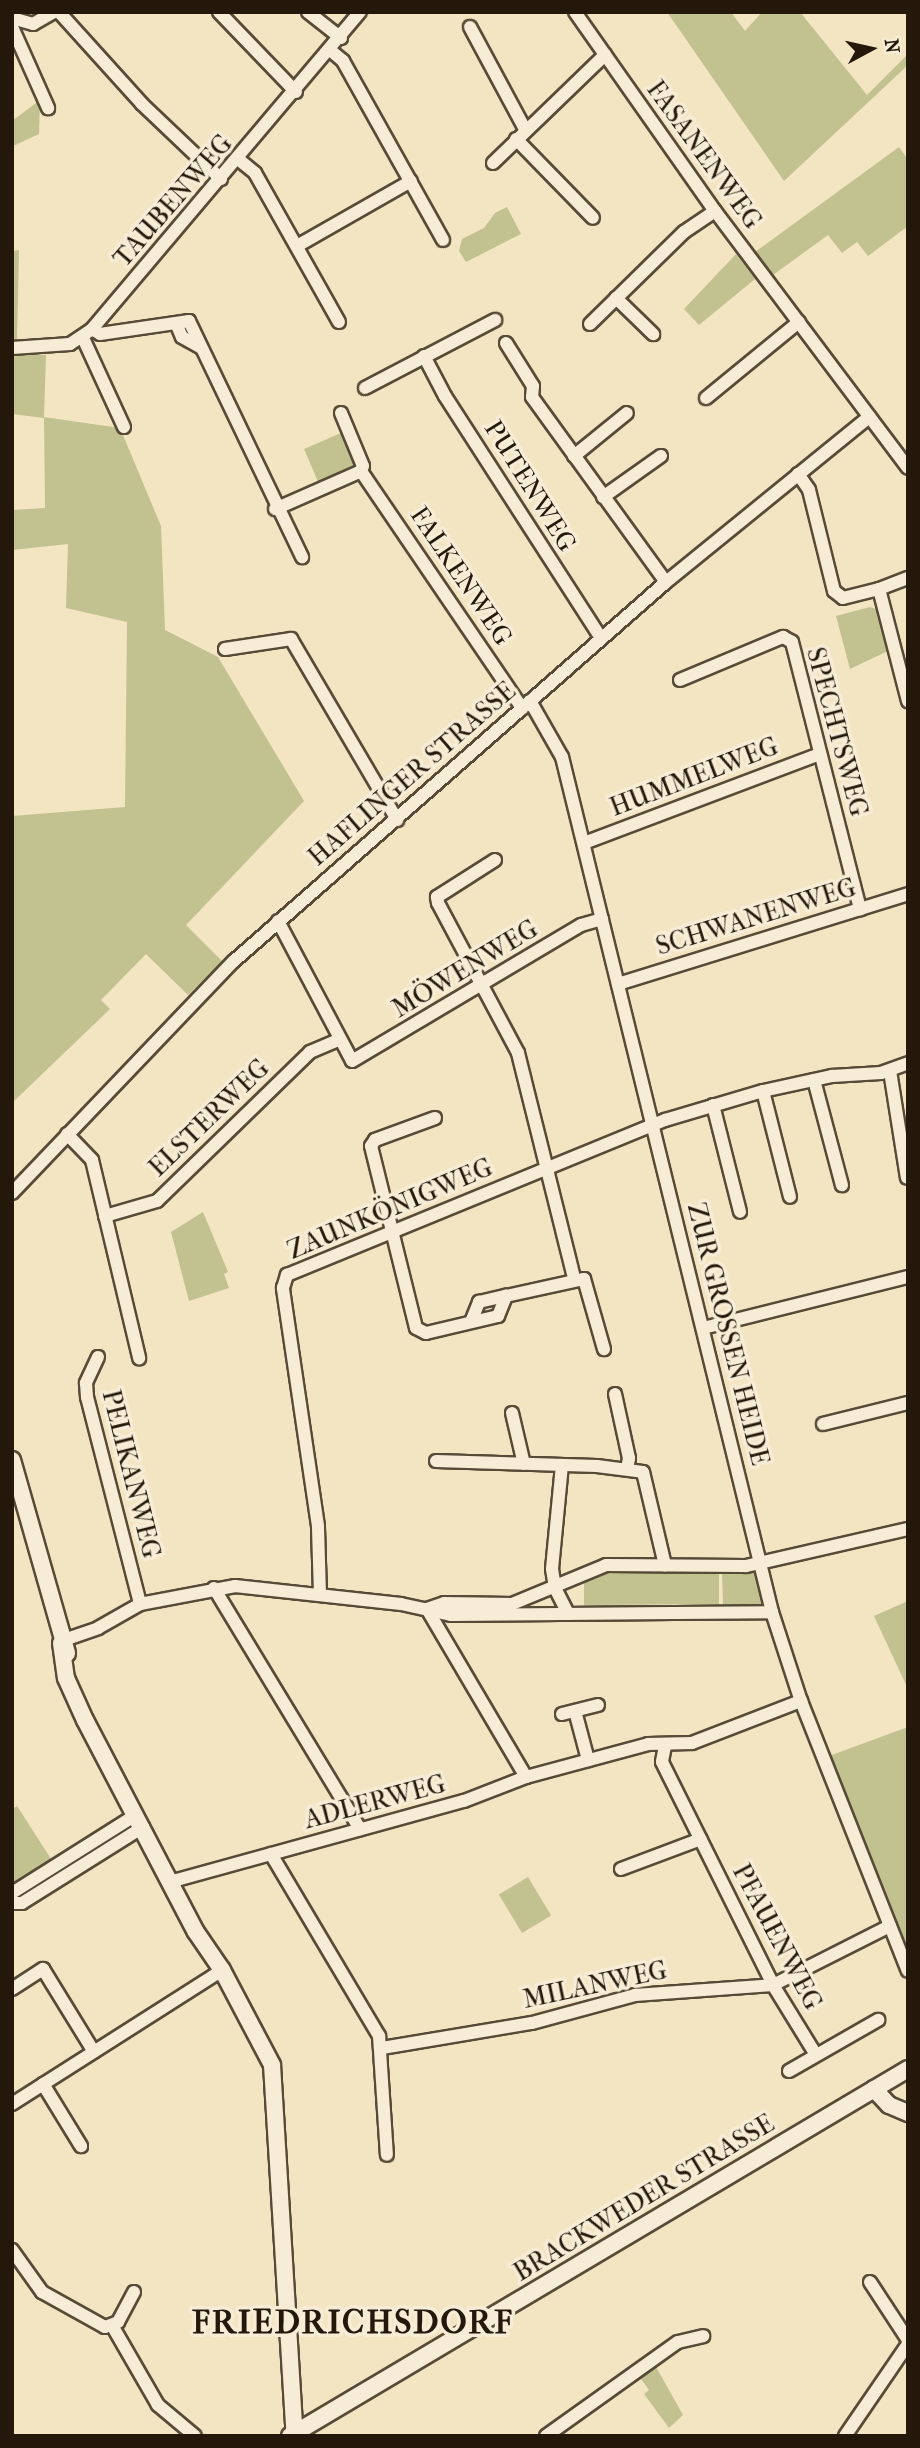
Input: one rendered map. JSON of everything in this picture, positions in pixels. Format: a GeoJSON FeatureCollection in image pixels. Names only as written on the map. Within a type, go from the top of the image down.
{"type":"FeatureCollection","features":[{"type":"Feature","properties":{"kind":"main road"},"geometry":{"type":"LineString","coordinates":[[12,1460],[15,1485],[85,1720],[173,1881],[196,1932],[222,1970],[275,2076],[293,2435]]}},
{"type":"Feature","properties":{"kind":"main road","name":"BRACKWEDER STRASSE"},"geometry":{"type":"LineString","coordinates":[[293,2435],[908,2068]]}},
{"type":"Feature","properties":{"kind":"main road"},"geometry":{"type":"LineString","coordinates":[[874,2089],[889,2105],[908,2113]]}},
{"type":"Feature","properties":{"kind":"street"},"geometry":{"type":"LineString","coordinates":[[12,18],[33,24],[57,12],[142,104],[221,179]]}},
{"type":"Feature","properties":{"kind":"street"},"geometry":{"type":"LineString","coordinates":[[219,12],[296,92]]}},
{"type":"Feature","properties":{"kind":"street"},"geometry":{"type":"LineString","coordinates":[[308,12],[341,38]]}},
{"type":"Feature","properties":{"kind":"street","name":"TAUBENWEG"},"geometry":{"type":"LineString","coordinates":[[87,333],[296,92],[360,12]]}},
{"type":"Feature","properties":{"kind":"street","name":"FASANENWEG"},"geometry":{"type":"LineString","coordinates":[[575,12],[715,211],[908,468]]}},
{"type":"Feature","properties":{"kind":"street"},"geometry":{"type":"LineString","coordinates":[[12,27],[48,107]]}},
{"type":"Feature","properties":{"kind":"street"},"geometry":{"type":"LineString","coordinates":[[470,27],[521,134],[593,218]]}},
{"type":"Feature","properties":{"kind":"street"},"geometry":{"type":"LineString","coordinates":[[330,50],[343,61],[443,240]]}},
{"type":"Feature","properties":{"kind":"street"},"geometry":{"type":"LineString","coordinates":[[493,163],[605,55]]}},
{"type":"Feature","properties":{"kind":"street"},"geometry":{"type":"LineString","coordinates":[[238,159],[255,173],[339,322]]}},
{"type":"Feature","properties":{"kind":"street"},"geometry":{"type":"LineString","coordinates":[[298,246],[411,181]]}},
{"type":"Feature","properties":{"kind":"street"},"geometry":{"type":"LineString","coordinates":[[590,324],[684,232],[715,211]]}},
{"type":"Feature","properties":{"kind":"street"},"geometry":{"type":"LineString","coordinates":[[616,298],[653,334]]}},
{"type":"Feature","properties":{"kind":"street"},"geometry":{"type":"LineString","coordinates":[[365,388],[495,320]]}},
{"type":"Feature","properties":{"kind":"street"},"geometry":{"type":"LineString","coordinates":[[12,348],[52,348],[87,333],[100,334],[189,321],[275,509],[302,557]]}},
{"type":"Feature","properties":{"kind":"street"},"geometry":{"type":"LineString","coordinates":[[706,398],[799,322]]}},
{"type":"Feature","properties":{"kind":"street"},"geometry":{"type":"LineString","coordinates":[[87,333],[124,427]]}},
{"type":"Feature","properties":{"kind":"street"},"geometry":{"type":"LineString","coordinates":[[506,343],[533,386],[532,397],[666,582]]}},
{"type":"Feature","properties":{"kind":"street","name":"PUTENWEG"},"geometry":{"type":"LineString","coordinates":[[425,356],[445,396],[601,638]]}},
{"type":"Feature","properties":{"kind":"street","name":"FALKENWEG"},"geometry":{"type":"LineString","coordinates":[[341,413],[363,466],[361,471],[526,705]]}},
{"type":"Feature","properties":{"kind":"street"},"geometry":{"type":"LineString","coordinates":[[574,456],[627,413]]}},
{"type":"Feature","properties":{"kind":"street","name":"HAFLINGER STRASSE"},"geometry":{"type":"LineString","coordinates":[[12,1193],[278,921],[397,820],[666,582],[869,417]]}},
{"type":"Feature","properties":{"kind":"street"},"geometry":{"type":"LineString","coordinates":[[603,497],[661,456]]}},
{"type":"Feature","properties":{"kind":"street"},"geometry":{"type":"LineString","coordinates":[[275,509],[361,471]]}},
{"type":"Feature","properties":{"kind":"street"},"geometry":{"type":"LineString","coordinates":[[798,474],[808,490],[834,591],[843,598],[908,578]]}},
{"type":"Feature","properties":{"kind":"street"},"geometry":{"type":"LineString","coordinates":[[878,589],[908,701]]}},
{"type":"Feature","properties":{"kind":"street","name":"SPECHTSWEG"},"geometry":{"type":"LineString","coordinates":[[680,680],[783,638],[792,642],[860,909]]}},
{"type":"Feature","properties":{"kind":"street"},"geometry":{"type":"LineString","coordinates":[[225,649],[291,639],[397,820]]}},
{"type":"Feature","properties":{"kind":"street","name":"ZUR GROSSEN HEIDE"},"geometry":{"type":"LineString","coordinates":[[526,705],[556,739],[772,1612],[801,1701],[908,1971]]}},
{"type":"Feature","properties":{"kind":"street","name":"HUMMELWEG"},"geometry":{"type":"LineString","coordinates":[[584,844],[820,754]]}},
{"type":"Feature","properties":{"kind":"street"},"geometry":{"type":"LineString","coordinates":[[495,860],[437,897],[518,1053],[574,1278]]}},
{"type":"Feature","properties":{"kind":"street","name":"SCHWANENWEG"},"geometry":{"type":"LineString","coordinates":[[618,984],[908,894]]}},
{"type":"Feature","properties":{"kind":"street","name":"MÖWENWEG"},"geometry":{"type":"LineString","coordinates":[[338,1040],[352,1061],[581,925],[602,919]]}},
{"type":"Feature","properties":{"kind":"street"},"geometry":{"type":"LineString","coordinates":[[278,921],[338,1040]]}},
{"type":"Feature","properties":{"kind":"street","name":"ELSTERWEG"},"geometry":{"type":"LineString","coordinates":[[105,1216],[157,1201],[310,1052],[338,1040]]}},
{"type":"Feature","properties":{"kind":"street","name":"ZAUNKÖNIGWEG"},"geometry":{"type":"LineString","coordinates":[[320,1594],[318,1526],[284,1279],[294,1270],[653,1125],[763,1091],[814,1080],[890,1071],[908,1063]]}},
{"type":"Feature","properties":{"kind":"street"},"geometry":{"type":"LineString","coordinates":[[890,1071],[907,1178]]}},
{"type":"Feature","properties":{"kind":"street"},"geometry":{"type":"LineString","coordinates":[[814,1080],[842,1185]]}},
{"type":"Feature","properties":{"kind":"street"},"geometry":{"type":"LineString","coordinates":[[763,1091],[790,1197]]}},
{"type":"Feature","properties":{"kind":"street"},"geometry":{"type":"LineString","coordinates":[[713,1105],[740,1212]]}},
{"type":"Feature","properties":{"kind":"street"},"geometry":{"type":"LineString","coordinates":[[435,1118],[375,1140],[371,1146],[419,1332],[498,1315],[506,1296],[574,1278],[587,1281],[604,1349]]}},
{"type":"Feature","properties":{"kind":"street"},"geometry":{"type":"LineString","coordinates":[[67,1135],[92,1160],[139,1358]]}},
{"type":"Feature","properties":{"kind":"street"},"geometry":{"type":"LineString","coordinates":[[703,1328],[908,1277]]}},
{"type":"Feature","properties":{"kind":"street","name":"PELIKANWEG"},"geometry":{"type":"LineString","coordinates":[[98,1357],[86,1383],[87,1397],[140,1604]]}},
{"type":"Feature","properties":{"kind":"street"},"geometry":{"type":"LineString","coordinates":[[615,1394],[629,1458],[627,1469]]}},
{"type":"Feature","properties":{"kind":"street"},"geometry":{"type":"LineString","coordinates":[[822,1424],[908,1403]]}},
{"type":"Feature","properties":{"kind":"street"},"geometry":{"type":"LineString","coordinates":[[512,1413],[524,1464]]}},
{"type":"Feature","properties":{"kind":"street"},"geometry":{"type":"LineString","coordinates":[[436,1461],[627,1469],[648,1477],[665,1565]]}},
{"type":"Feature","properties":{"kind":"street"},"geometry":{"type":"LineString","coordinates":[[562,1465],[552,1569],[555,1588],[568,1614]]}},
{"type":"Feature","properties":{"kind":"street"},"geometry":{"type":"LineString","coordinates":[[427,1609],[444,1603],[512,1604],[606,1565],[761,1563],[908,1529]]}},
{"type":"Feature","properties":{"kind":"street"},"geometry":{"type":"LineString","coordinates":[[61,1642],[98,1628],[140,1604],[214,1588],[249,1586],[427,1609],[451,1615],[772,1612]]}},
{"type":"Feature","properties":{"kind":"street"},"geometry":{"type":"LineString","coordinates":[[214,1588],[360,1829]]}},
{"type":"Feature","properties":{"kind":"street"},"geometry":{"type":"LineString","coordinates":[[427,1609],[526,1777]]}},
{"type":"Feature","properties":{"kind":"street","name":"ADLERWEG"},"geometry":{"type":"LineString","coordinates":[[173,1881],[464,1801],[526,1777],[648,1744],[665,1746],[692,1743],[801,1701]]}},
{"type":"Feature","properties":{"kind":"street"},"geometry":{"type":"LineString","coordinates":[[588,1760],[569,1712],[598,1705]]}},
{"type":"Feature","properties":{"kind":"street","name":"PFAUENWEG"},"geometry":{"type":"LineString","coordinates":[[665,1746],[662,1762],[774,1985],[816,2055]]}},
{"type":"Feature","properties":{"kind":"street"},"geometry":{"type":"LineString","coordinates":[[12,1893],[139,1821]]}},
{"type":"Feature","properties":{"kind":"street"},"geometry":{"type":"LineString","coordinates":[[12,1903],[22,1903],[139,1821]]}},
{"type":"Feature","properties":{"kind":"street"},"geometry":{"type":"LineString","coordinates":[[621,1869],[701,1839]]}},
{"type":"Feature","properties":{"kind":"street"},"geometry":{"type":"LineString","coordinates":[[271,1854],[379,2036],[382,2048],[387,2155]]}},
{"type":"Feature","properties":{"kind":"street","name":"MILANWEG"},"geometry":{"type":"LineString","coordinates":[[382,2048],[532,2024],[635,1996],[774,1985],[890,1926]]}},
{"type":"Feature","properties":{"kind":"street"},"geometry":{"type":"LineString","coordinates":[[12,1989],[43,1969],[94,2052]]}},
{"type":"Feature","properties":{"kind":"street"},"geometry":{"type":"LineString","coordinates":[[12,2104],[222,1970]]}},
{"type":"Feature","properties":{"kind":"street"},"geometry":{"type":"LineString","coordinates":[[789,2071],[878,2020]]}},
{"type":"Feature","properties":{"kind":"street"},"geometry":{"type":"LineString","coordinates":[[43,2084],[81,2146]]}},
{"type":"Feature","properties":{"kind":"street"},"geometry":{"type":"LineString","coordinates":[[12,2250],[42,2292],[113,2327],[158,2404],[194,2436]]}},
{"type":"Feature","properties":{"kind":"street"},"geometry":{"type":"LineString","coordinates":[[845,2436],[908,2342],[870,2282]]}},
{"type":"Feature","properties":{"kind":"street"},"geometry":{"type":"LineString","coordinates":[[113,2327],[134,2292]]}},
{"type":"Feature","properties":{"kind":"street"},"geometry":{"type":"LineString","coordinates":[[546,2436],[678,2342],[703,2336]]}},
{"type":"Feature","properties":{"kind":"green space"},"geometry":{"type":"Polygon","coordinates":[[[667,12],[731,12],[745,31],[762,12],[800,12],[867,95],[908,54],[908,65],[784,181],[667,12]]]}},
{"type":"Feature","properties":{"kind":"green space"},"geometry":{"type":"Polygon","coordinates":[[[40,100],[39,134],[13,146],[12,121],[40,100]]]}},
{"type":"Feature","properties":{"kind":"green space"},"geometry":{"type":"Polygon","coordinates":[[[899,147],[908,160],[908,226],[868,256],[857,242],[842,253],[828,235],[773,275],[755,252],[899,147]]]}},
{"type":"Feature","properties":{"kind":"green space"},"geometry":{"type":"Polygon","coordinates":[[[507,207],[521,234],[466,262],[459,251],[462,239],[484,228],[495,213],[507,207]]]}},
{"type":"Feature","properties":{"kind":"green space"},"geometry":{"type":"Polygon","coordinates":[[[19,250],[17,341],[12,341],[12,251],[19,250]]]}},
{"type":"Feature","properties":{"kind":"green space"},"geometry":{"type":"Polygon","coordinates":[[[736,254],[755,279],[699,325],[684,309],[736,254]]]}},
{"type":"Feature","properties":{"kind":"green space"},"geometry":{"type":"Polygon","coordinates":[[[12,355],[46,355],[44,417],[120,428],[161,526],[165,630],[218,657],[304,801],[186,925],[222,961],[188,995],[146,954],[101,1000],[110,1009],[12,1103],[12,816],[125,807],[127,622],[66,608],[68,544],[12,550],[12,510],[45,508],[44,418],[12,414],[12,355]]]}},
{"type":"Feature","properties":{"kind":"green space"},"geometry":{"type":"Polygon","coordinates":[[[341,433],[354,463],[351,470],[319,484],[304,449],[341,433]]]}},
{"type":"Feature","properties":{"kind":"green space"},"geometry":{"type":"Polygon","coordinates":[[[870,607],[879,610],[890,650],[850,669],[836,616],[870,607]]]}},
{"type":"Feature","properties":{"kind":"green space"},"geometry":{"type":"Polygon","coordinates":[[[203,1212],[228,1272],[224,1274],[229,1288],[189,1301],[171,1232],[203,1212]]]}},
{"type":"Feature","properties":{"kind":"green space"},"geometry":{"type":"Polygon","coordinates":[[[755,1570],[763,1605],[723,1605],[722,1571],[755,1570]]]}},
{"type":"Feature","properties":{"kind":"green space"},"geometry":{"type":"Polygon","coordinates":[[[719,1571],[719,1604],[584,1605],[584,1581],[608,1573],[719,1571]]]}},
{"type":"Feature","properties":{"kind":"green space"},"geometry":{"type":"Polygon","coordinates":[[[908,1601],[908,1689],[874,1616],[908,1601]]]}},
{"type":"Feature","properties":{"kind":"green space"},"geometry":{"type":"Polygon","coordinates":[[[908,1727],[908,1952],[829,1756],[908,1727]]]}},
{"type":"Feature","properties":{"kind":"green space"},"geometry":{"type":"Polygon","coordinates":[[[17,1806],[53,1862],[12,1886],[12,1809],[17,1806]]]}},
{"type":"Feature","properties":{"kind":"green space"},"geometry":{"type":"Polygon","coordinates":[[[528,1877],[551,1916],[522,1933],[499,1895],[528,1877]]]}},
{"type":"Feature","properties":{"kind":"green space"},"geometry":{"type":"Polygon","coordinates":[[[655,2365],[683,2415],[669,2428],[644,2394],[649,2390],[639,2376],[655,2365]]]}},
{"type":"Feature","properties":{"kind":"district","name":"FRIEDRICHSDORF"},"geometry":{"type":"Point","coordinates":[353,2323]}}]}
